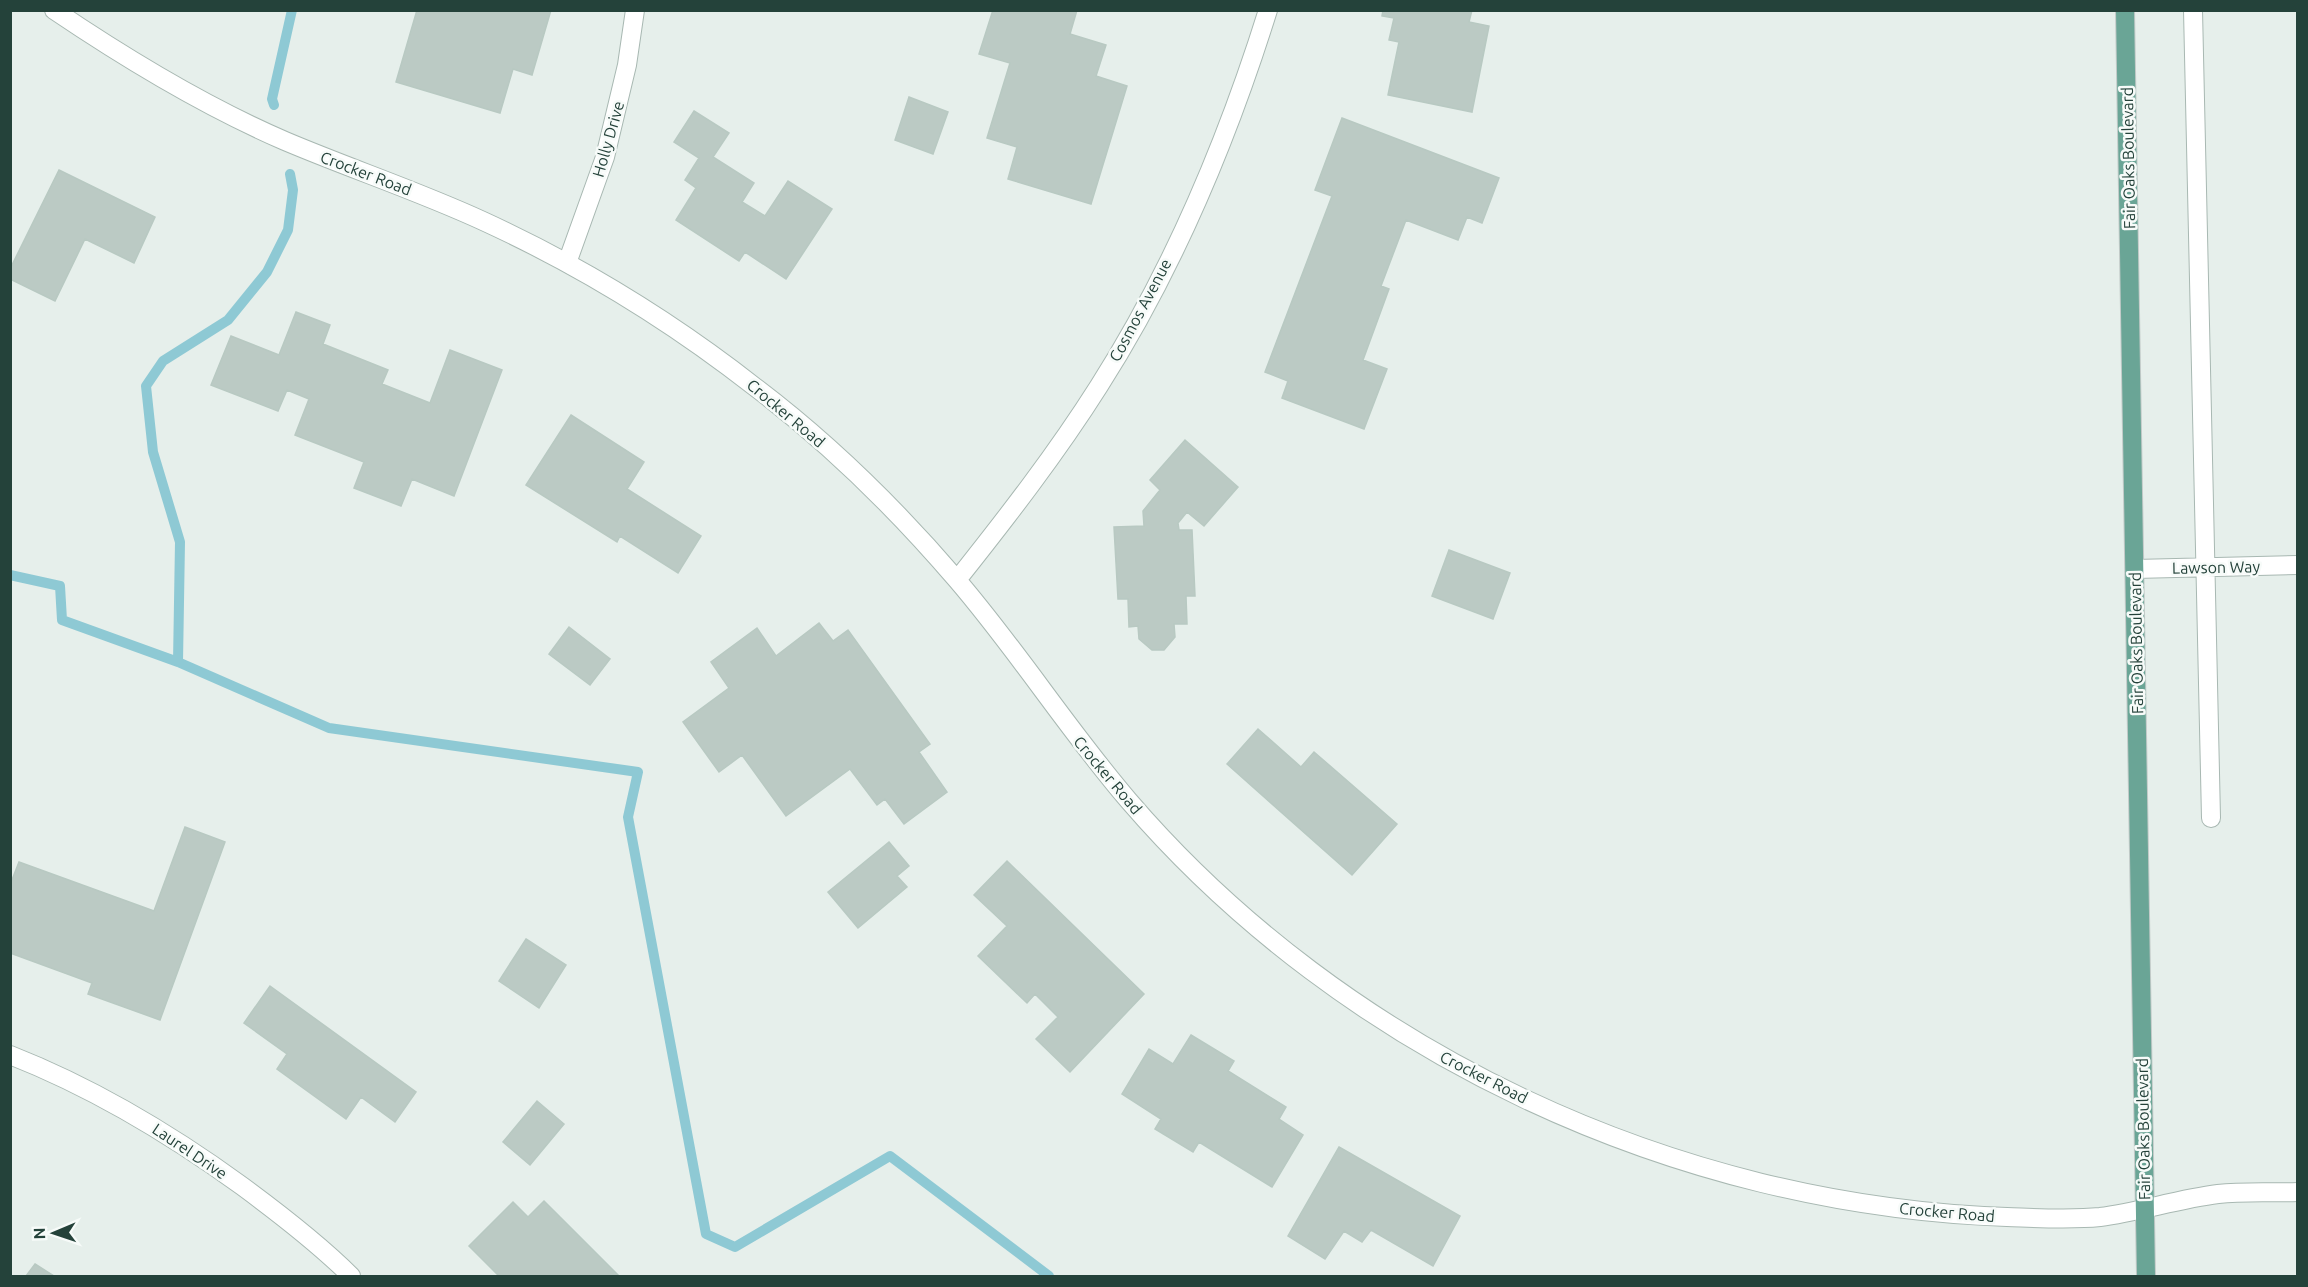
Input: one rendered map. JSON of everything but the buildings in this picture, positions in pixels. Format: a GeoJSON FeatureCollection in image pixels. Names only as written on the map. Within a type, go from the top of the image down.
{"type":"FeatureCollection","features":[{"type":"Feature","properties":{"kind":"main road","name":"Fair Oaks Boulevard"},"geometry":{"type":"LineString","coordinates":[[2125,10],[2146,1276]]}},
{"type":"Feature","properties":{"kind":"street","name":"Crocker Road"},"geometry":{"type":"LineString","coordinates":[[54,10],[129,60],[206,103],[286,141],[397,184],[486,222],[567,263],[682,333],[760,390],[834,453],[903,520],[957,580],[997,630],[1078,740],[1133,806],[1192,868],[1256,926],[1323,980],[1431,1050],[1488,1081],[1625,1142],[1748,1180],[1832,1198],[1918,1210],[2003,1217],[2097,1217],[2222,1193],[2298,1192]]}},
{"type":"Feature","properties":{"kind":"street","name":"Holly Drive"},"geometry":{"type":"LineString","coordinates":[[567,263],[605,157],[627,65],[635,10]]}},
{"type":"Feature","properties":{"kind":"street","name":"Cosmos Avenue"},"geometry":{"type":"LineString","coordinates":[[957,580],[1044,468],[1100,385],[1155,288],[1207,178],[1245,85],[1268,10]]}},
{"type":"Feature","properties":{"kind":"street"},"geometry":{"type":"LineString","coordinates":[[2193,10],[2211,818]]}},
{"type":"Feature","properties":{"kind":"street","name":"Lawson Way"},"geometry":{"type":"LineString","coordinates":[[2135,569],[2298,565]]}},
{"type":"Feature","properties":{"kind":"street","name":"Laurel Drive"},"geometry":{"type":"LineString","coordinates":[[10,1055],[49,1070],[119,1106],[186,1145],[281,1215],[351,1276]]}},
{"type":"Feature","properties":{"kind":"waterway"},"geometry":{"type":"LineString","coordinates":[[274,105],[272,99],[292,10]]}},
{"type":"Feature","properties":{"kind":"waterway"},"geometry":{"type":"LineString","coordinates":[[178,662],[180,542],[153,452],[146,386],[163,361],[228,320],[267,272],[288,230],[293,190],[290,174]]}},
{"type":"Feature","properties":{"kind":"waterway"},"geometry":{"type":"LineString","coordinates":[[10,575],[60,586],[62,620],[178,662],[329,728],[638,772],[628,817],[706,1234],[735,1247],[890,1156],[1049,1276]]}}]}
